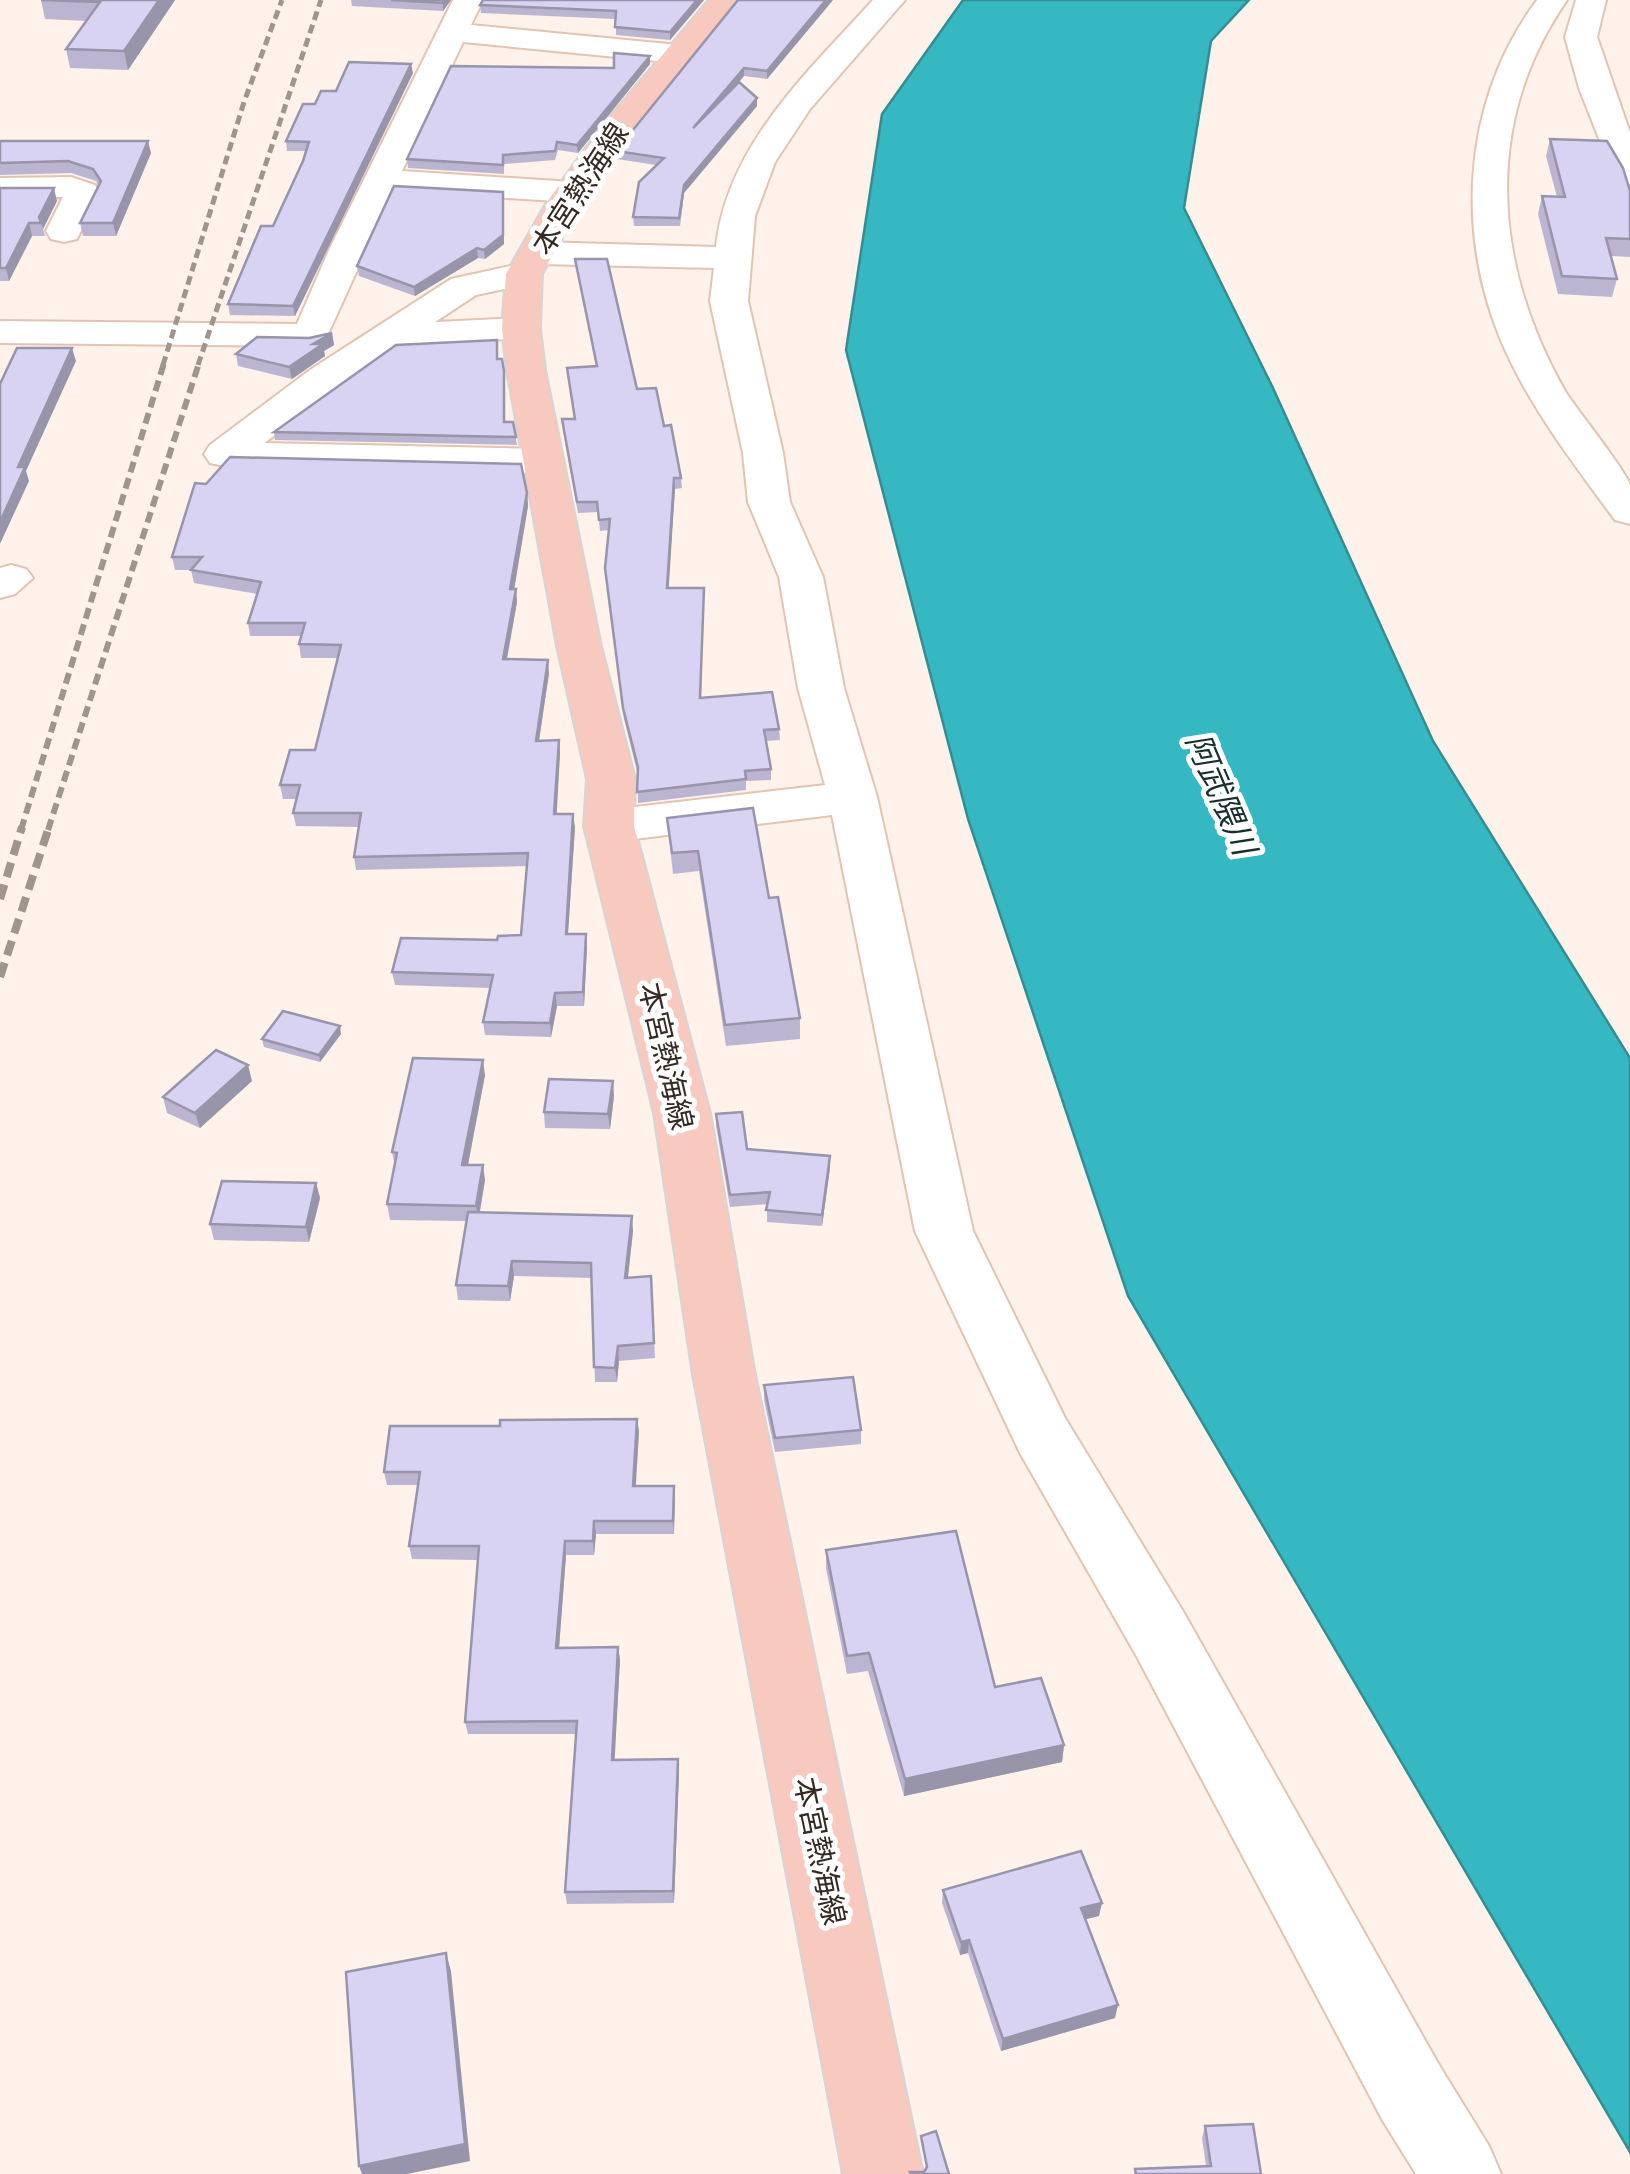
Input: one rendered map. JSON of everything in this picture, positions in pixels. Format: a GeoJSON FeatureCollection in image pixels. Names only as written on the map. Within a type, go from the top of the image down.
{"type":"FeatureCollection","features":[{"type":"Feature","properties":{"kind":"main road","name":"本宮熱海線"},"geometry":{"type":"LineString","coordinates":[[725,0],[678,54],[572,192],[528,285],[542,461],[611,779],[610,826],[682,1114],[724,1375],[883,2174]]}},
{"type":"Feature","properties":{"kind":"street"},"geometry":{"type":"LineString","coordinates":[[890,0],[797,103],[758,162],[737,216],[729,301],[763,453],[769,502],[801,577],[821,688],[853,796],[944,1231],[1042,1435],[1160,1634],[1411,2093],[1461,2174]]}},
{"type":"Feature","properties":{"kind":"street"},"geometry":{"type":"LineString","coordinates":[[1552,0],[1522,45],[1498,113],[1492,139],[1489,231],[1498,285],[1535,373],[1570,433],[1630,511]]}},
{"type":"Feature","properties":{"kind":"street"},"geometry":{"type":"LineString","coordinates":[[1591,0],[1581,38],[1595,88],[1630,174]]}},
{"type":"Feature","properties":{"kind":"street"},"geometry":{"type":"LineString","coordinates":[[311,335],[347,250],[460,16],[678,54]]}},
{"type":"Feature","properties":{"kind":"street"},"geometry":{"type":"LineString","coordinates":[[384,180],[572,192]]}},
{"type":"Feature","properties":{"kind":"street"},"geometry":{"type":"LineString","coordinates":[[0,188],[71,187],[82,192],[64,232]]}},
{"type":"Feature","properties":{"kind":"street"},"geometry":{"type":"LineString","coordinates":[[542,461],[224,454],[324,378],[464,286],[528,285],[734,258]]}},
{"type":"Feature","properties":{"kind":"street"},"geometry":{"type":"LineString","coordinates":[[0,332],[389,336],[528,285]]}},
{"type":"Feature","properties":{"kind":"street"},"geometry":{"type":"LineString","coordinates":[[610,826],[853,796]]}},
{"type":"Feature","properties":{"kind":"water","name":"阿武隈川"},"geometry":{"type":"Polygon","coordinates":[[[963,0],[1249,0],[1211,41],[1184,208],[1273,388],[1433,741],[1630,1058],[1630,2152],[1128,1296],[968,819],[846,350],[882,114],[963,0]]]}},
{"type":"Feature","properties":{"kind":"building"},"geometry":{"type":"Polygon","coordinates":[[[41,0],[159,0],[124,51],[66,49],[100,2],[41,0]]]}},
{"type":"Feature","properties":{"kind":"building"},"geometry":{"type":"Polygon","coordinates":[[[391,0],[444,0],[443,3],[391,0]]]}},
{"type":"Feature","properties":{"kind":"building"},"geometry":{"type":"Polygon","coordinates":[[[483,0],[697,0],[670,32],[615,27],[616,11],[480,5],[483,0]]]}},
{"type":"Feature","properties":{"kind":"building"},"geometry":{"type":"Polygon","coordinates":[[[738,0],[826,0],[767,71],[744,68],[693,128],[739,82],[757,98],[684,185],[679,218],[633,217],[639,182],[664,158],[616,151],[738,0]]]}},
{"type":"Feature","properties":{"kind":"building"},"geometry":{"type":"Polygon","coordinates":[[[614,53],[650,56],[577,145],[557,142],[555,151],[503,155],[503,165],[407,159],[451,66],[614,68],[614,53]]]}},
{"type":"Feature","properties":{"kind":"building"},"geometry":{"type":"Polygon","coordinates":[[[349,62],[411,64],[293,306],[228,304],[261,226],[273,226],[303,161],[309,142],[286,141],[303,104],[315,104],[321,91],[336,91],[349,62]]]}},
{"type":"Feature","properties":{"kind":"building"},"geometry":{"type":"Polygon","coordinates":[[[1550,139],[1607,141],[1623,168],[1630,191],[1630,239],[1606,238],[1617,279],[1562,276],[1542,196],[1565,197],[1550,139]]]}},
{"type":"Feature","properties":{"kind":"building"},"geometry":{"type":"Polygon","coordinates":[[[0,141],[148,141],[113,223],[80,223],[101,181],[93,169],[68,161],[0,163],[0,141]]]}},
{"type":"Feature","properties":{"kind":"building"},"geometry":{"type":"Polygon","coordinates":[[[394,186],[503,192],[503,235],[484,250],[477,248],[414,287],[357,266],[394,186]]]}},
{"type":"Feature","properties":{"kind":"building"},"geometry":{"type":"Polygon","coordinates":[[[0,188],[54,188],[39,217],[41,223],[29,223],[6,268],[0,268],[0,188]]]}},
{"type":"Feature","properties":{"kind":"building"},"geometry":{"type":"Polygon","coordinates":[[[575,259],[607,259],[637,389],[656,388],[664,426],[671,425],[681,478],[674,478],[667,588],[704,588],[700,698],[772,692],[779,729],[764,730],[771,769],[745,771],[746,779],[637,792],[638,767],[623,708],[605,568],[610,519],[599,520],[597,502],[577,502],[562,419],[575,419],[567,368],[597,366],[575,259]]]}},
{"type":"Feature","properties":{"kind":"building"},"geometry":{"type":"Polygon","coordinates":[[[332,333],[313,344],[323,344],[289,367],[236,354],[257,337],[309,338],[332,333]]]}},
{"type":"Feature","properties":{"kind":"building"},"geometry":{"type":"Polygon","coordinates":[[[497,340],[497,359],[502,359],[504,371],[504,422],[513,422],[516,437],[274,432],[396,345],[497,340]]]}},
{"type":"Feature","properties":{"kind":"building"},"geometry":{"type":"Polygon","coordinates":[[[17,348],[72,348],[18,467],[25,467],[0,522],[0,384],[17,348]]]}},
{"type":"Feature","properties":{"kind":"building"},"geometry":{"type":"Polygon","coordinates":[[[230,457],[521,464],[527,493],[510,589],[516,589],[503,659],[548,660],[536,741],[559,740],[554,814],[573,814],[566,934],[586,934],[583,992],[555,993],[550,1023],[483,1022],[493,975],[392,972],[401,938],[497,940],[498,936],[521,935],[528,853],[354,857],[361,813],[293,813],[300,785],[280,785],[290,750],[315,750],[341,645],[299,644],[305,623],[248,623],[261,582],[191,570],[202,557],[172,557],[195,483],[206,484],[230,457]]]}},
{"type":"Feature","properties":{"kind":"building"},"geometry":{"type":"Polygon","coordinates":[[[753,808],[769,898],[778,897],[800,1018],[725,1025],[698,851],[672,853],[667,818],[753,808]]]}},
{"type":"Feature","properties":{"kind":"building"},"geometry":{"type":"Polygon","coordinates":[[[283,1011],[340,1026],[319,1055],[262,1039],[283,1011]]]}},
{"type":"Feature","properties":{"kind":"building"},"geometry":{"type":"Polygon","coordinates":[[[216,1050],[248,1065],[195,1113],[163,1097],[216,1050]]]}},
{"type":"Feature","properties":{"kind":"building"},"geometry":{"type":"Polygon","coordinates":[[[413,1058],[483,1060],[462,1165],[483,1165],[476,1206],[387,1204],[397,1153],[392,1152],[413,1058]]]}},
{"type":"Feature","properties":{"kind":"building"},"geometry":{"type":"Polygon","coordinates":[[[549,1079],[613,1081],[608,1114],[544,1112],[549,1079]]]}},
{"type":"Feature","properties":{"kind":"building"},"geometry":{"type":"Polygon","coordinates":[[[742,1112],[747,1149],[830,1156],[822,1215],[766,1210],[770,1192],[730,1195],[716,1114],[742,1112]]]}},
{"type":"Feature","properties":{"kind":"building"},"geometry":{"type":"Polygon","coordinates":[[[222,1181],[316,1183],[306,1227],[210,1224],[222,1181]]]}},
{"type":"Feature","properties":{"kind":"building"},"geometry":{"type":"Polygon","coordinates":[[[468,1212],[632,1216],[625,1278],[651,1276],[654,1343],[618,1346],[615,1368],[594,1367],[591,1263],[512,1261],[508,1286],[456,1285],[468,1212]]]}},
{"type":"Feature","properties":{"kind":"building"},"geometry":{"type":"Polygon","coordinates":[[[853,1377],[861,1430],[775,1438],[764,1385],[853,1377]]]}},
{"type":"Feature","properties":{"kind":"building"},"geometry":{"type":"Polygon","coordinates":[[[637,1419],[633,1486],[674,1486],[673,1521],[594,1521],[593,1541],[565,1541],[556,1648],[618,1647],[612,1760],[678,1759],[673,1891],[565,1892],[577,1721],[465,1722],[479,1546],[409,1546],[420,1472],[384,1472],[390,1426],[500,1426],[500,1420],[637,1419]]]}},
{"type":"Feature","properties":{"kind":"building"},"geometry":{"type":"Polygon","coordinates":[[[956,1531],[995,1687],[1041,1678],[1064,1745],[905,1779],[869,1653],[847,1656],[826,1550],[956,1531]]]}},
{"type":"Feature","properties":{"kind":"building"},"geometry":{"type":"Polygon","coordinates":[[[1081,1851],[1102,1903],[1081,1908],[1118,2005],[1003,2039],[969,1940],[961,1942],[943,1890],[1081,1851]]]}},
{"type":"Feature","properties":{"kind":"building"},"geometry":{"type":"Polygon","coordinates":[[[446,1953],[465,2144],[359,2166],[346,1972],[446,1953]]]}},
{"type":"Feature","properties":{"kind":"building"},"geometry":{"type":"Polygon","coordinates":[[[1253,2124],[1261,2174],[1136,2174],[1135,2169],[1211,2166],[1205,2126],[1253,2124]]]}},
{"type":"Feature","properties":{"kind":"building"},"geometry":{"type":"Polygon","coordinates":[[[936,2131],[949,2174],[911,2174],[924,2172],[927,2167],[921,2136],[936,2131]]]}},
{"type":"Feature","properties":{"kind":"railway"},"geometry":{"type":"LineString","coordinates":[[163,365],[244,102],[282,0]]}},
{"type":"Feature","properties":{"kind":"railway"},"geometry":{"type":"LineString","coordinates":[[198,365],[321,0]]}},
{"type":"Feature","properties":{"kind":"railway"},"geometry":{"type":"LineString","coordinates":[[21,830],[164,363]]}},
{"type":"Feature","properties":{"kind":"railway"},"geometry":{"type":"LineString","coordinates":[[48,830],[199,363]]}},
{"type":"Feature","properties":{"kind":"railway"},"geometry":{"type":"LineString","coordinates":[[0,899],[22,827]]}},
{"type":"Feature","properties":{"kind":"railway"},"geometry":{"type":"LineString","coordinates":[[0,977],[49,827]]}}]}
